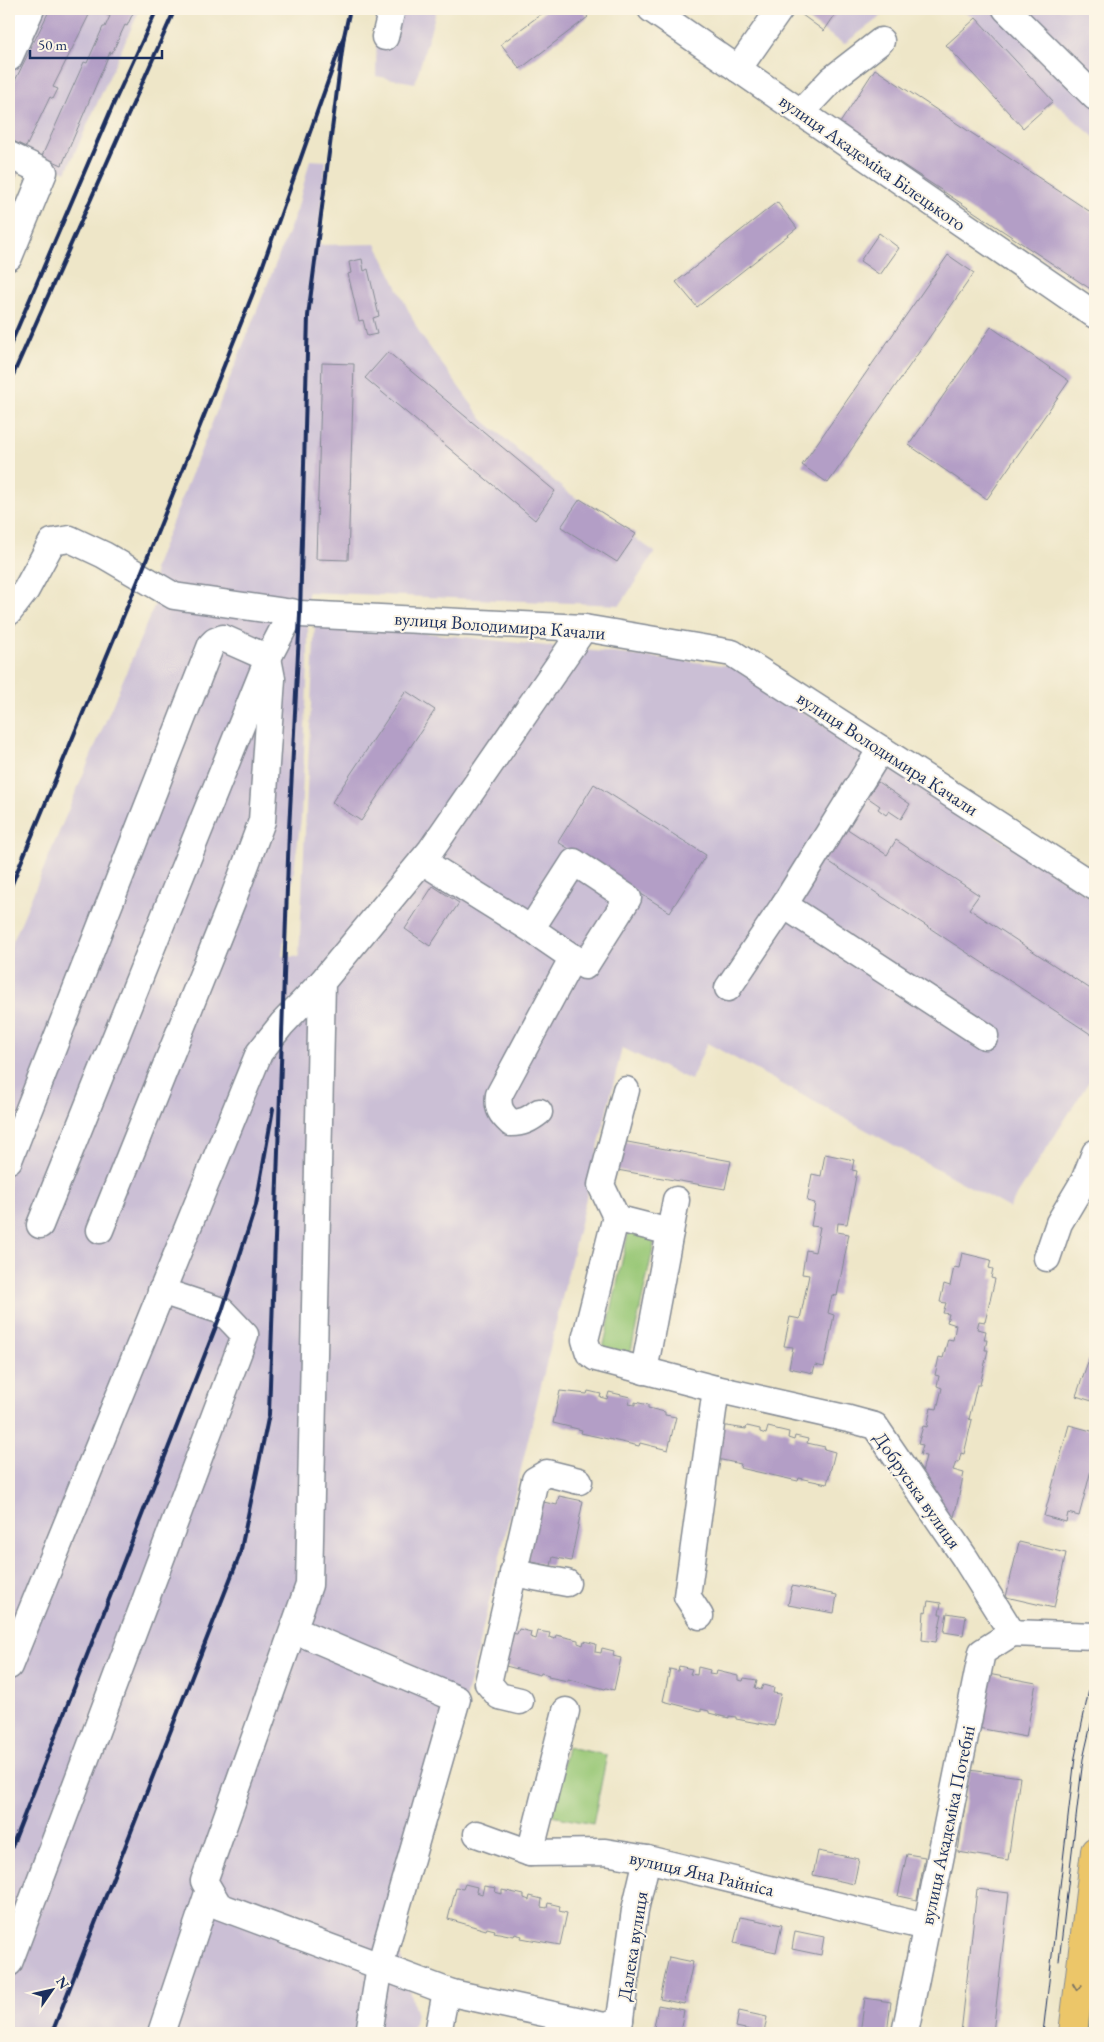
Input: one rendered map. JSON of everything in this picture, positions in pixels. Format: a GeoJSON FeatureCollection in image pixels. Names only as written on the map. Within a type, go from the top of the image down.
{"type":"FeatureCollection","features":[{"type":"Feature","properties":{"kind":"main road"},"geometry":{"type":"LineString","coordinates":[[1073,2033],[1095,1852]]}},
{"type":"Feature","properties":{"kind":"street"},"geometry":{"type":"LineString","coordinates":[[9,58],[31,9]]}},
{"type":"Feature","properties":{"kind":"street"},"geometry":{"type":"LineString","coordinates":[[385,37],[392,9]]}},
{"type":"Feature","properties":{"kind":"street","name":"вулиця Академіка Білецького"},"geometry":{"type":"LineString","coordinates":[[651,9],[1095,316]]}},
{"type":"Feature","properties":{"kind":"street"},"geometry":{"type":"LineString","coordinates":[[738,69],[780,9]]}},
{"type":"Feature","properties":{"kind":"street"},"geometry":{"type":"LineString","coordinates":[[1006,9],[1095,97]]}},
{"type":"Feature","properties":{"kind":"street"},"geometry":{"type":"LineString","coordinates":[[801,112],[832,79],[881,41]]}},
{"type":"Feature","properties":{"kind":"street"},"geometry":{"type":"LineString","coordinates":[[9,155],[44,172],[9,257]]}},
{"type":"Feature","properties":{"kind":"street","name":"вулиця Володимира Качали"},"geometry":{"type":"LineString","coordinates":[[9,612],[26,590],[52,542],[70,539],[97,552],[174,596],[292,612],[584,628],[732,653],[1095,887]]}},
{"type":"Feature","properties":{"kind":"street"},"geometry":{"type":"LineString","coordinates":[[40,1225],[268,658],[292,612]]}},
{"type":"Feature","properties":{"kind":"street"},"geometry":{"type":"LineString","coordinates":[[9,1666],[259,1053],[282,1024],[322,982],[422,861],[584,628]]}},
{"type":"Feature","properties":{"kind":"street"},"geometry":{"type":"LineString","coordinates":[[9,1160],[211,645],[219,638],[223,638],[268,658]]}},
{"type":"Feature","properties":{"kind":"street"},"geometry":{"type":"LineString","coordinates":[[100,1230],[233,899],[262,821],[272,679],[268,658]]}},
{"type":"Feature","properties":{"kind":"street"},"geometry":{"type":"LineString","coordinates":[[728,988],[784,905],[881,749]]}},
{"type":"Feature","properties":{"kind":"street"},"geometry":{"type":"LineString","coordinates":[[422,861],[531,929],[585,966],[628,898],[574,862],[531,929]]}},
{"type":"Feature","properties":{"kind":"street"},"geometry":{"type":"LineString","coordinates":[[784,905],[985,1036]]}},
{"type":"Feature","properties":{"kind":"street"},"geometry":{"type":"LineString","coordinates":[[539,1112],[530,1119],[520,1123],[511,1123],[501,1114],[498,1103],[500,1095],[573,957]]}},
{"type":"Feature","properties":{"kind":"street"},"geometry":{"type":"LineString","coordinates":[[322,982],[309,1585],[204,1881],[219,1906],[452,1993],[604,2026],[613,2024],[619,2027]]}},
{"type":"Feature","properties":{"kind":"street"},"geometry":{"type":"LineString","coordinates":[[626,1090],[601,1186],[618,1221],[623,1220],[670,1232]]}},
{"type":"Feature","properties":{"kind":"street"},"geometry":{"type":"LineString","coordinates":[[1048,1258],[1059,1223],[1084,1180],[1095,1153]]}},
{"type":"Feature","properties":{"kind":"street"},"geometry":{"type":"LineString","coordinates":[[644,1370],[676,1200]]}},
{"type":"Feature","properties":{"kind":"street","name":"Добруська вулиця"},"geometry":{"type":"LineString","coordinates":[[618,1221],[612,1227],[585,1340],[589,1353],[596,1358],[716,1389],[849,1418],[875,1426],[1012,1633]]}},
{"type":"Feature","properties":{"kind":"street"},"geometry":{"type":"LineString","coordinates":[[9,1963],[245,1335],[222,1311],[161,1291]]}},
{"type":"Feature","properties":{"kind":"street"},"geometry":{"type":"LineString","coordinates":[[700,1616],[687,1596],[716,1389]]}},
{"type":"Feature","properties":{"kind":"street"},"geometry":{"type":"LineString","coordinates":[[520,1701],[499,1696],[488,1683],[535,1480],[547,1473],[579,1481]]}},
{"type":"Feature","properties":{"kind":"street"},"geometry":{"type":"LineString","coordinates":[[514,1573],[567,1583]]}},
{"type":"Feature","properties":{"kind":"street"},"geometry":{"type":"LineString","coordinates":[[294,1630],[457,1699],[380,1966],[369,2033]]}},
{"type":"Feature","properties":{"kind":"street"},"geometry":{"type":"LineString","coordinates":[[1012,1633],[1095,1636]]}},
{"type":"Feature","properties":{"kind":"street","name":"вулиця Академіка Потебні"},"geometry":{"type":"LineString","coordinates":[[905,2033],[982,1652],[1012,1633]]}},
{"type":"Feature","properties":{"kind":"street"},"geometry":{"type":"LineString","coordinates":[[530,1853],[566,1711]]}},
{"type":"Feature","properties":{"kind":"street","name":"вулиця Яна Райніса"},"geometry":{"type":"LineString","coordinates":[[477,1834],[530,1853],[606,1852],[647,1859],[926,1927]]}},
{"type":"Feature","properties":{"kind":"street","name":"Далека вулиця"},"geometry":{"type":"LineString","coordinates":[[619,2027],[635,1910],[647,1859]]}},
{"type":"Feature","properties":{"kind":"street"},"geometry":{"type":"LineString","coordinates":[[161,2033],[209,1890]]}},
{"type":"Feature","properties":{"kind":"street"},"geometry":{"type":"LineString","coordinates":[[438,2033],[444,2002],[452,1993]]}},
{"type":"Feature","properties":{"kind":"shaded area"},"geometry":{"type":"Polygon","coordinates":[[[9,9],[140,9],[66,172],[9,145],[9,9]]]}},
{"type":"Feature","properties":{"kind":"shaded area"},"geometry":{"type":"Polygon","coordinates":[[[377,9],[437,9],[415,83],[376,76],[377,9]]]}},
{"type":"Feature","properties":{"kind":"shaded area"},"geometry":{"type":"Polygon","coordinates":[[[791,9],[891,9],[844,44],[791,9]]]}},
{"type":"Feature","properties":{"kind":"shaded area"},"geometry":{"type":"Polygon","coordinates":[[[957,9],[1095,9],[1095,138],[1053,101],[976,18],[957,9]]]}},
{"type":"Feature","properties":{"kind":"shaded area"},"geometry":{"type":"Polygon","coordinates":[[[310,160],[326,161],[317,245],[376,244],[420,334],[483,420],[566,491],[655,552],[620,605],[308,592],[308,662],[301,819],[282,956],[299,957],[315,621],[732,666],[1095,900],[1095,1072],[1009,1208],[707,1043],[691,1080],[622,1048],[473,1669],[399,1951],[416,2012],[412,2033],[9,2033],[9,951],[157,599],[154,568],[297,210],[310,160]]]}},
{"type":"Feature","properties":{"kind":"green space"},"geometry":{"type":"Polygon","coordinates":[[[629,1229],[656,1235],[630,1355],[603,1349],[629,1229]]]}},
{"type":"Feature","properties":{"kind":"green space"},"geometry":{"type":"Polygon","coordinates":[[[567,1747],[607,1755],[593,1824],[552,1816],[567,1747]]]}},
{"type":"Feature","properties":{"kind":"green space"},"geometry":{"type":"Polygon","coordinates":[[[1095,1935],[1095,2033],[1083,2033],[1095,1935]]]}},
{"type":"Feature","properties":{"kind":"building"},"geometry":{"type":"Polygon","coordinates":[[[50,9],[92,9],[53,87],[58,89],[53,99],[50,97],[26,147],[9,139],[9,93],[50,9]]]}},
{"type":"Feature","properties":{"kind":"building"},"geometry":{"type":"Polygon","coordinates":[[[110,9],[124,9],[133,13],[127,26],[125,25],[112,53],[110,52],[62,165],[42,156],[84,62],[87,63],[103,27],[105,27],[110,16],[107,15],[110,9]]]}},
{"type":"Feature","properties":{"kind":"building"},"geometry":{"type":"Polygon","coordinates":[[[548,9],[581,9],[588,17],[520,69],[501,44],[548,9]]]}},
{"type":"Feature","properties":{"kind":"building"},"geometry":{"type":"Polygon","coordinates":[[[794,9],[839,9],[824,31],[794,9]]]}},
{"type":"Feature","properties":{"kind":"building"},"geometry":{"type":"Polygon","coordinates":[[[976,18],[1053,101],[1023,128],[946,45],[976,18]]]}},
{"type":"Feature","properties":{"kind":"building"},"geometry":{"type":"Polygon","coordinates":[[[875,69],[1095,215],[1095,292],[840,123],[875,69]]]}},
{"type":"Feature","properties":{"kind":"building"},"geometry":{"type":"Polygon","coordinates":[[[9,169],[18,173],[9,195],[9,169]]]}},
{"type":"Feature","properties":{"kind":"building"},"geometry":{"type":"Polygon","coordinates":[[[777,202],[797,228],[697,307],[676,282],[777,202]]]}},
{"type":"Feature","properties":{"kind":"building"},"geometry":{"type":"Polygon","coordinates":[[[879,233],[899,248],[880,275],[860,261],[879,233]]]}},
{"type":"Feature","properties":{"kind":"building"},"geometry":{"type":"Polygon","coordinates":[[[948,255],[974,273],[828,483],[802,465],[948,255]]]}},
{"type":"Feature","properties":{"kind":"building"},"geometry":{"type":"Polygon","coordinates":[[[362,259],[364,271],[368,269],[379,316],[373,318],[377,334],[367,336],[363,320],[359,321],[348,274],[351,273],[349,262],[362,259]]]}},
{"type":"Feature","properties":{"kind":"building"},"geometry":{"type":"Polygon","coordinates":[[[991,327],[1069,381],[987,499],[909,445],[991,327]]]}},
{"type":"Feature","properties":{"kind":"building"},"geometry":{"type":"Polygon","coordinates":[[[388,352],[555,491],[535,520],[365,378],[388,352]]]}},
{"type":"Feature","properties":{"kind":"building"},"geometry":{"type":"Polygon","coordinates":[[[322,363],[354,364],[348,560],[316,559],[322,363]]]}},
{"type":"Feature","properties":{"kind":"building"},"geometry":{"type":"Polygon","coordinates":[[[580,499],[636,534],[617,562],[561,527],[580,499]]]}},
{"type":"Feature","properties":{"kind":"building"},"geometry":{"type":"Polygon","coordinates":[[[406,691],[435,710],[361,821],[332,802],[406,691]]]}},
{"type":"Feature","properties":{"kind":"building"},"geometry":{"type":"Polygon","coordinates":[[[878,782],[910,804],[901,819],[889,811],[886,815],[878,809],[880,806],[867,797],[878,782]]]}},
{"type":"Feature","properties":{"kind":"building"},"geometry":{"type":"Polygon","coordinates":[[[594,784],[706,855],[670,912],[558,842],[594,784]]]}},
{"type":"Feature","properties":{"kind":"building"},"geometry":{"type":"Polygon","coordinates":[[[846,828],[887,855],[896,840],[979,895],[969,909],[1095,992],[1095,1037],[825,859],[846,828]]]}},
{"type":"Feature","properties":{"kind":"building"},"geometry":{"type":"Polygon","coordinates":[[[433,886],[459,903],[430,946],[405,929],[433,886]]]}},
{"type":"Feature","properties":{"kind":"building"},"geometry":{"type":"Polygon","coordinates":[[[622,1141],[731,1161],[725,1189],[617,1170],[622,1141]]]}},
{"type":"Feature","properties":{"kind":"building"},"geometry":{"type":"Polygon","coordinates":[[[825,1154],[854,1160],[852,1170],[857,1171],[847,1224],[838,1223],[837,1232],[849,1234],[837,1296],[832,1295],[828,1313],[834,1315],[824,1367],[815,1365],[813,1373],[789,1368],[793,1347],[784,1346],[790,1317],[800,1319],[809,1275],[802,1274],[806,1250],[815,1252],[820,1227],[811,1226],[815,1203],[807,1201],[812,1174],[821,1176],[825,1154]]]}},
{"type":"Feature","properties":{"kind":"building"},"geometry":{"type":"Polygon","coordinates":[[[962,1253],[991,1260],[989,1268],[993,1269],[991,1278],[995,1279],[985,1322],[979,1321],[977,1329],[986,1331],[984,1340],[987,1340],[985,1350],[988,1350],[980,1385],[977,1385],[969,1419],[972,1420],[964,1454],[961,1453],[959,1462],[956,1462],[953,1470],[964,1473],[954,1517],[937,1513],[919,1484],[926,1456],[920,1455],[923,1445],[918,1444],[923,1426],[927,1427],[931,1408],[937,1409],[942,1388],[937,1386],[939,1376],[935,1375],[939,1357],[943,1358],[948,1339],[953,1340],[956,1325],[947,1322],[949,1314],[943,1313],[946,1303],[940,1302],[944,1284],[950,1286],[954,1267],[959,1268],[962,1253]]]}},
{"type":"Feature","properties":{"kind":"building"},"geometry":{"type":"Polygon","coordinates":[[[1095,1342],[1095,1402],[1076,1396],[1095,1342]]]}},
{"type":"Feature","properties":{"kind":"building"},"geometry":{"type":"Polygon","coordinates":[[[560,1391],[587,1394],[588,1391],[601,1394],[600,1397],[607,1399],[609,1392],[630,1397],[628,1404],[635,1405],[635,1402],[648,1405],[648,1408],[676,1417],[668,1450],[640,1443],[639,1446],[581,1433],[582,1430],[553,1423],[560,1391]]]}},
{"type":"Feature","properties":{"kind":"building"},"geometry":{"type":"Polygon","coordinates":[[[720,1425],[746,1429],[747,1426],[760,1429],[760,1432],[766,1434],[768,1427],[789,1432],[788,1438],[794,1440],[795,1436],[808,1439],[807,1443],[825,1447],[824,1449],[835,1452],[827,1484],[799,1478],[798,1481],[740,1468],[741,1464],[712,1458],[720,1425]]]}},
{"type":"Feature","properties":{"kind":"building"},"geometry":{"type":"Polygon","coordinates":[[[1069,1425],[1095,1432],[1095,1455],[1079,1516],[1068,1513],[1066,1522],[1044,1516],[1069,1425]]]}},
{"type":"Feature","properties":{"kind":"building"},"geometry":{"type":"Polygon","coordinates":[[[559,1496],[583,1501],[571,1561],[553,1557],[551,1566],[527,1561],[539,1501],[557,1505],[559,1496]]]}},
{"type":"Feature","properties":{"kind":"building"},"geometry":{"type":"Polygon","coordinates":[[[1019,1542],[1066,1553],[1054,1608],[1006,1597],[1019,1542]]]}},
{"type":"Feature","properties":{"kind":"building"},"geometry":{"type":"Polygon","coordinates":[[[792,1586],[837,1595],[834,1613],[788,1605],[792,1586]]]}},
{"type":"Feature","properties":{"kind":"building"},"geometry":{"type":"Polygon","coordinates":[[[928,1601],[941,1603],[939,1614],[942,1614],[936,1642],[922,1640],[924,1611],[926,1612],[928,1601]]]}},
{"type":"Feature","properties":{"kind":"building"},"geometry":{"type":"Polygon","coordinates":[[[947,1613],[966,1616],[963,1635],[944,1632],[947,1613]]]}},
{"type":"Feature","properties":{"kind":"building"},"geometry":{"type":"Polygon","coordinates":[[[519,1629],[531,1632],[530,1637],[536,1639],[538,1631],[550,1633],[549,1637],[555,1639],[556,1635],[578,1640],[578,1643],[583,1645],[584,1641],[596,1644],[595,1652],[601,1653],[602,1648],[614,1651],[613,1656],[621,1658],[614,1690],[568,1679],[568,1681],[548,1677],[549,1675],[541,1673],[540,1675],[502,1665],[509,1633],[517,1634],[519,1629]]]}},
{"type":"Feature","properties":{"kind":"building"},"geometry":{"type":"Polygon","coordinates":[[[679,1666],[692,1669],[690,1674],[697,1675],[698,1667],[710,1670],[709,1674],[716,1675],[717,1671],[738,1676],[738,1680],[743,1681],[744,1678],[757,1680],[755,1688],[761,1690],[763,1685],[774,1688],[773,1693],[781,1694],[774,1726],[736,1719],[736,1717],[729,1716],[729,1718],[709,1713],[709,1711],[701,1709],[701,1711],[663,1701],[670,1669],[678,1671],[679,1666]]]}},
{"type":"Feature","properties":{"kind":"building"},"geometry":{"type":"Polygon","coordinates":[[[988,1674],[1036,1683],[1026,1737],[978,1728],[988,1674]]]}},
{"type":"Feature","properties":{"kind":"building"},"geometry":{"type":"Polygon","coordinates":[[[970,1770],[1020,1777],[1008,1860],[958,1852],[970,1770]]]}},
{"type":"Feature","properties":{"kind":"building"},"geometry":{"type":"Polygon","coordinates":[[[818,1851],[859,1859],[854,1884],[813,1875],[818,1851]]]}},
{"type":"Feature","properties":{"kind":"building"},"geometry":{"type":"Polygon","coordinates":[[[907,1854],[925,1857],[917,1900],[898,1896],[907,1854]]]}},
{"type":"Feature","properties":{"kind":"building"},"geometry":{"type":"Polygon","coordinates":[[[465,1884],[477,1887],[476,1892],[482,1894],[484,1886],[496,1888],[495,1892],[502,1894],[502,1890],[524,1895],[524,1898],[529,1900],[530,1896],[542,1899],[541,1907],[547,1908],[548,1903],[560,1906],[559,1911],[567,1913],[560,1945],[521,1938],[522,1936],[515,1934],[514,1936],[494,1932],[495,1930],[487,1928],[486,1930],[448,1919],[456,1888],[463,1889],[465,1884]]]}},
{"type":"Feature","properties":{"kind":"building"},"geometry":{"type":"Polygon","coordinates":[[[977,1889],[1009,1893],[993,2033],[961,2033],[977,1889]]]}},
{"type":"Feature","properties":{"kind":"building"},"geometry":{"type":"Polygon","coordinates":[[[740,1917],[782,1925],[776,1952],[734,1943],[740,1917]]]}},
{"type":"Feature","properties":{"kind":"building"},"geometry":{"type":"Polygon","coordinates":[[[795,1931],[824,1937],[821,1955],[792,1949],[795,1931]]]}},
{"type":"Feature","properties":{"kind":"building"},"geometry":{"type":"Polygon","coordinates":[[[669,1957],[693,1962],[684,2004],[660,1999],[669,1957]]]}},
{"type":"Feature","properties":{"kind":"building"},"geometry":{"type":"Polygon","coordinates":[[[865,1998],[891,2002],[887,2033],[860,2033],[865,1998]]]}},
{"type":"Feature","properties":{"kind":"building"},"geometry":{"type":"Polygon","coordinates":[[[658,2005],[684,2010],[680,2033],[653,2033],[658,2005]]]}},
{"type":"Feature","properties":{"kind":"building"},"geometry":{"type":"Polygon","coordinates":[[[739,2011],[767,2017],[764,2033],[736,2027],[739,2011]]]}},
{"type":"Feature","properties":{"kind":"tram line"},"geometry":{"type":"LineString","coordinates":[[1043,2033],[1075,1757],[1095,1661]]}},
{"type":"Feature","properties":{"kind":"tram line"},"geometry":{"type":"LineString","coordinates":[[1059,1961],[1083,1759],[1095,1707]]}},
{"type":"Feature","properties":{"kind":"railway"},"geometry":{"type":"LineString","coordinates":[[9,348],[113,105],[157,9]]}},
{"type":"Feature","properties":{"kind":"railway"},"geometry":{"type":"LineString","coordinates":[[9,384],[175,9]]}},
{"type":"Feature","properties":{"kind":"railway"},"geometry":{"type":"LineString","coordinates":[[9,891],[140,576],[253,293],[344,36],[350,9]]}},
{"type":"Feature","properties":{"kind":"railway"},"geometry":{"type":"LineString","coordinates":[[52,2033],[240,1554],[269,1414],[289,830],[300,614],[308,316],[344,36]]}},
{"type":"Feature","properties":{"kind":"railway"},"geometry":{"type":"LineString","coordinates":[[9,1854],[222,1311],[256,1205],[273,1109]]}}]}
